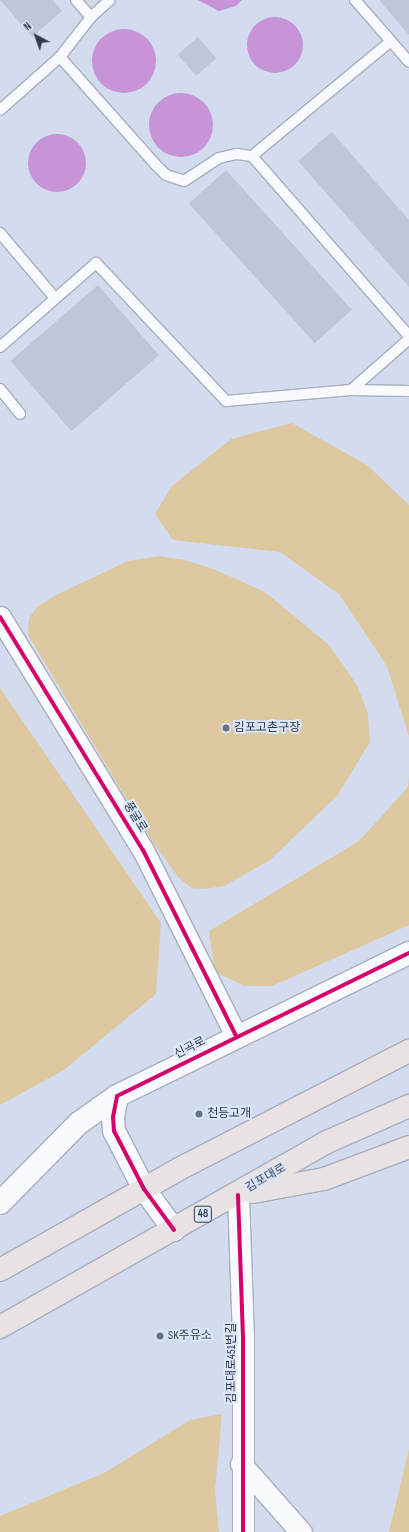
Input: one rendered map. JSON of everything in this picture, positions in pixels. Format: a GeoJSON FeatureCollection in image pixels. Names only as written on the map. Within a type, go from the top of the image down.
{"type":"FeatureCollection","features":[{"type":"Feature","properties":{"kind":"main road"},"geometry":{"type":"LineString","coordinates":[[0,1270],[144,1188],[409,1051]]}},
{"type":"Feature","properties":{"kind":"main road","name":"김포대로"},"geometry":{"type":"LineString","coordinates":[[0,1327],[238,1195],[327,1142],[409,1106]]}},
{"type":"Feature","properties":{"kind":"main road"},"geometry":{"type":"LineString","coordinates":[[238,1195],[324,1180],[409,1147]]}},
{"type":"Feature","properties":{"kind":"street","name":"풍굴로"},"geometry":{"type":"LineString","coordinates":[[0,617],[143,850],[236,1036]]}},
{"type":"Feature","properties":{"kind":"street","name":"신곡로"},"geometry":{"type":"LineString","coordinates":[[0,1203],[79,1124],[117,1096],[236,1036],[409,953]]}},
{"type":"Feature","properties":{"kind":"street"},"geometry":{"type":"LineString","coordinates":[[117,1096],[113,1116],[114,1131],[144,1188],[174,1230]]}},
{"type":"Feature","properties":{"kind":"street","name":"김포대로451번길"},"geometry":{"type":"LineString","coordinates":[[238,1195],[243,1328],[241,1464],[243,1532]]}},
{"type":"Feature","properties":{"kind":"street"},"geometry":{"type":"LineString","coordinates":[[241,1464],[301,1532]]}},
{"type":"Feature","properties":{"kind":"lane"},"geometry":{"type":"LineString","coordinates":[[76,0],[91,17]]}},
{"type":"Feature","properties":{"kind":"lane"},"geometry":{"type":"LineString","coordinates":[[0,110],[60,57],[91,17],[110,0]]}},
{"type":"Feature","properties":{"kind":"lane"},"geometry":{"type":"LineString","coordinates":[[355,0],[409,62]]}},
{"type":"Feature","properties":{"kind":"lane"},"geometry":{"type":"LineString","coordinates":[[60,57],[156,165],[175,180],[184,181],[227,155],[252,156],[391,41]]}},
{"type":"Feature","properties":{"kind":"lane"},"geometry":{"type":"LineString","coordinates":[[252,156],[409,336]]}},
{"type":"Feature","properties":{"kind":"lane"},"geometry":{"type":"LineString","coordinates":[[0,233],[54,298]]}},
{"type":"Feature","properties":{"kind":"lane"},"geometry":{"type":"LineString","coordinates":[[0,347],[54,298],[96,263],[226,401],[351,390],[409,391]]}},
{"type":"Feature","properties":{"kind":"lane"},"geometry":{"type":"LineString","coordinates":[[351,390],[409,339]]}},
{"type":"Feature","properties":{"kind":"lane"},"geometry":{"type":"LineString","coordinates":[[0,390],[20,414]]}},
{"type":"Feature","properties":{"kind":"shaded area"},"geometry":{"type":"Polygon","coordinates":[[[198,0],[242,0],[236,6],[219,11],[198,0]]]}},
{"type":"Feature","properties":{"kind":"shaded area"},"geometry":{"type":"Polygon","coordinates":[[[269,17],[281,17],[295,25],[303,39],[301,56],[295,65],[281,73],[269,73],[259,68],[252,61],[247,51],[247,39],[252,29],[259,22],[269,17]]]}},
{"type":"Feature","properties":{"kind":"shaded area"},"geometry":{"type":"Polygon","coordinates":[[[118,29],[130,29],[147,38],[154,49],[156,61],[154,73],[147,84],[130,93],[118,93],[106,88],[97,79],[92,67],[92,55],[97,43],[106,34],[118,29]]]}},
{"type":"Feature","properties":{"kind":"shaded area"},"geometry":{"type":"Polygon","coordinates":[[[181,93],[193,95],[204,102],[211,113],[213,125],[211,137],[204,148],[193,155],[181,157],[169,155],[158,148],[151,137],[149,125],[151,113],[158,102],[169,95],[181,93]]]}},
{"type":"Feature","properties":{"kind":"shaded area"},"geometry":{"type":"Polygon","coordinates":[[[57,134],[73,139],[81,147],[86,163],[81,179],[73,187],[57,192],[41,187],[33,179],[28,163],[33,147],[41,139],[57,134]]]}},
{"type":"Feature","properties":{"kind":"shaded area"},"geometry":{"type":"Polygon","coordinates":[[[292,423],[367,465],[409,505],[409,737],[387,666],[339,594],[280,552],[173,540],[155,514],[172,486],[231,439],[292,423]]]}},
{"type":"Feature","properties":{"kind":"shaded area","name":"김포고촌구장"},"geometry":{"type":"Polygon","coordinates":[[[158,556],[185,560],[216,570],[265,592],[329,645],[357,685],[368,714],[370,742],[337,796],[270,860],[224,886],[205,889],[191,888],[178,877],[150,838],[28,635],[29,618],[37,607],[54,596],[128,561],[158,556]]]}},
{"type":"Feature","properties":{"kind":"shaded area"},"geometry":{"type":"Polygon","coordinates":[[[0,688],[161,923],[156,994],[64,1070],[0,1105],[0,688]]]}},
{"type":"Feature","properties":{"kind":"shaded area"},"geometry":{"type":"Polygon","coordinates":[[[409,775],[409,925],[272,986],[245,986],[215,972],[209,931],[359,841],[408,787],[409,775]]]}},
{"type":"Feature","properties":{"kind":"shaded area"},"geometry":{"type":"Polygon","coordinates":[[[222,1414],[215,1490],[219,1532],[0,1532],[0,1516],[104,1473],[190,1420],[222,1414]]]}},
{"type":"Feature","properties":{"kind":"shaded area"},"geometry":{"type":"Polygon","coordinates":[[[409,1449],[409,1532],[389,1532],[409,1449]]]}},
{"type":"Feature","properties":{"kind":"building"},"geometry":{"type":"Polygon","coordinates":[[[0,0],[53,0],[62,11],[32,37],[0,0]]]}},
{"type":"Feature","properties":{"kind":"building"},"geometry":{"type":"Polygon","coordinates":[[[409,0],[409,35],[380,1],[409,0]]]}},
{"type":"Feature","properties":{"kind":"building"},"geometry":{"type":"Polygon","coordinates":[[[198,37],[216,58],[196,76],[178,55],[198,37]]]}},
{"type":"Feature","properties":{"kind":"building"},"geometry":{"type":"Polygon","coordinates":[[[332,132],[409,220],[409,287],[298,161],[332,132]]]}},
{"type":"Feature","properties":{"kind":"building"},"geometry":{"type":"Polygon","coordinates":[[[226,170],[352,310],[315,343],[189,203],[226,170]]]}},
{"type":"Feature","properties":{"kind":"building"},"geometry":{"type":"Polygon","coordinates":[[[98,285],[159,355],[71,431],[10,361],[98,285]]]}},
{"type":"Feature","properties":{"kind":"cycle path"},"geometry":{"type":"LineString","coordinates":[[0,617],[143,850],[236,1036]]}},
{"type":"Feature","properties":{"kind":"cycle path"},"geometry":{"type":"LineString","coordinates":[[174,1230],[144,1189],[114,1131],[113,1117],[117,1096],[409,953]]}},
{"type":"Feature","properties":{"kind":"cycle path"},"geometry":{"type":"LineString","coordinates":[[238,1195],[243,1336],[243,1532]]}},
{"type":"Feature","properties":{"kind":"place","name":"김포고촌구장"},"geometry":{"type":"Point","coordinates":[226,728]}},
{"type":"Feature","properties":{"kind":"place","name":"천등고개"},"geometry":{"type":"Point","coordinates":[199,1114]}},
{"type":"Feature","properties":{"kind":"place","name":"SK주유소"},"geometry":{"type":"Point","coordinates":[160,1336]}}]}
